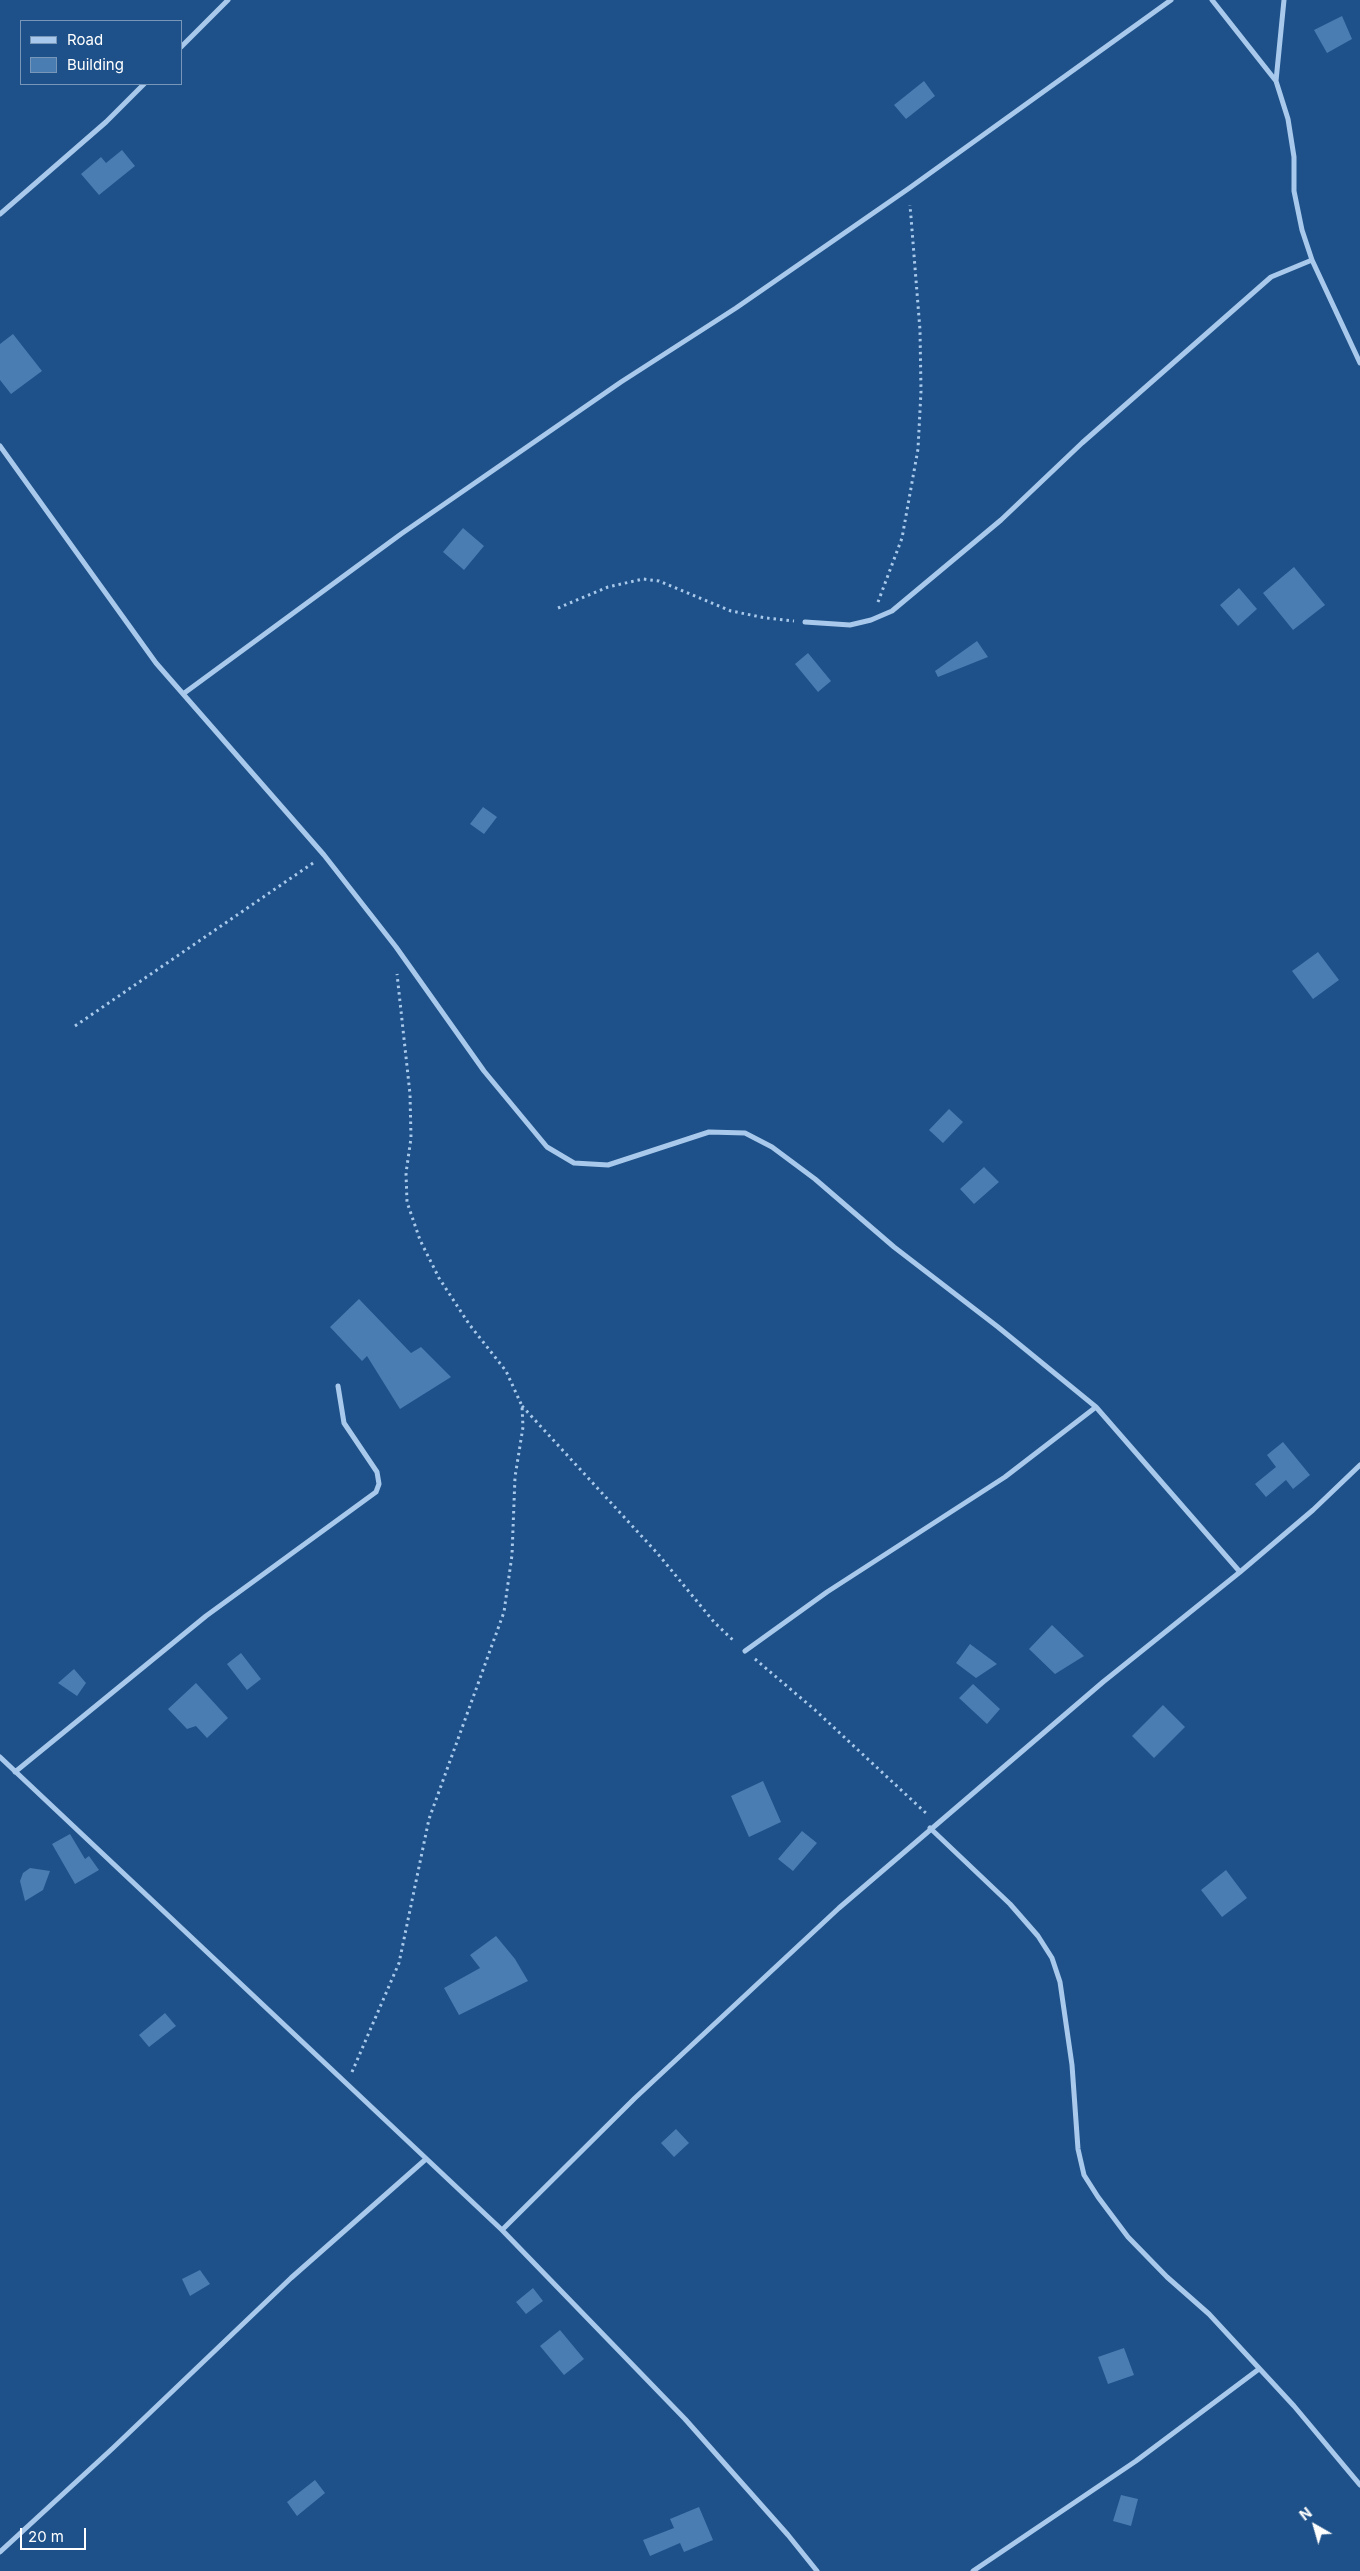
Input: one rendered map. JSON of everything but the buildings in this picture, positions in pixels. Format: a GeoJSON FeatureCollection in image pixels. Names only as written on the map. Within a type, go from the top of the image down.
{"type":"FeatureCollection","features":[{"type":"Feature","properties":{"kind":"street"},"geometry":{"type":"LineString","coordinates":[[182,46],[228,0]]}},
{"type":"Feature","properties":{"kind":"street"},"geometry":{"type":"LineString","coordinates":[[183,694],[401,534],[908,189],[1171,0]]}},
{"type":"Feature","properties":{"kind":"street"},"geometry":{"type":"LineString","coordinates":[[1212,0],[1276,81],[1288,118],[1294,158],[1294,191],[1302,230],[1312,260],[1360,362]]}},
{"type":"Feature","properties":{"kind":"street"},"geometry":{"type":"LineString","coordinates":[[1276,81],[1284,0]]}},
{"type":"Feature","properties":{"kind":"street"},"geometry":{"type":"LineString","coordinates":[[0,214],[106,122],[143,85]]}},
{"type":"Feature","properties":{"kind":"street"},"geometry":{"type":"LineString","coordinates":[[804,622],[850,625],[872,620],[892,611],[1002,520],[1082,443],[1271,277],[1312,260]]}},
{"type":"Feature","properties":{"kind":"street"},"geometry":{"type":"LineString","coordinates":[[0,446],[145,648],[324,856],[396,947],[484,1070],[547,1148],[574,1163],[608,1165],[708,1132],[745,1133],[772,1147],[815,1179],[894,1247],[998,1327],[1096,1407],[1240,1572]]}},
{"type":"Feature","properties":{"kind":"street"},"geometry":{"type":"LineString","coordinates":[[15,1772],[206,1616],[376,1492],[379,1484],[377,1472],[344,1423],[338,1386]]}},
{"type":"Feature","properties":{"kind":"street"},"geometry":{"type":"LineString","coordinates":[[745,1651],[828,1592],[1005,1477],[1096,1407]]}},
{"type":"Feature","properties":{"kind":"street"},"geometry":{"type":"LineString","coordinates":[[502,2230],[636,2098],[839,1908],[936,1822],[1313,1510],[1360,1465]]}},
{"type":"Feature","properties":{"kind":"street"},"geometry":{"type":"LineString","coordinates":[[0,1757],[502,2230],[686,2420],[788,2535],[817,2571]]}},
{"type":"Feature","properties":{"kind":"street"},"geometry":{"type":"LineString","coordinates":[[930,1828],[1010,1904],[1038,1936],[1052,1958],[1060,1982],[1072,2065],[1078,2148],[1084,2175],[1128,2237],[1209,2314],[1294,2406],[1360,2485]]}},
{"type":"Feature","properties":{"kind":"street"},"geometry":{"type":"LineString","coordinates":[[0,2552],[113,2448],[291,2278],[426,2159]]}},
{"type":"Feature","properties":{"kind":"street"},"geometry":{"type":"LineString","coordinates":[[973,2571],[1136,2461],[1259,2369]]}},
{"type":"Feature","properties":{"kind":"path"},"geometry":{"type":"LineString","coordinates":[[872,620],[902,538],[918,450],[921,391],[920,330],[908,189]]}},
{"type":"Feature","properties":{"kind":"path"},"geometry":{"type":"LineString","coordinates":[[558,608],[608,587],[643,579],[658,582],[731,611],[766,618],[804,622]]}},
{"type":"Feature","properties":{"kind":"path"},"geometry":{"type":"LineString","coordinates":[[75,1026],[278,890],[324,856]]}},
{"type":"Feature","properties":{"kind":"path"},"geometry":{"type":"LineString","coordinates":[[396,947],[411,1121],[407,1202],[420,1240],[439,1278],[469,1324],[506,1371],[522,1406],[658,1554],[714,1622],[745,1651],[815,1710],[936,1822]]}},
{"type":"Feature","properties":{"kind":"path"},"geometry":{"type":"LineString","coordinates":[[346,2084],[399,1963],[429,1819],[504,1612],[512,1555],[515,1477],[523,1427],[522,1406]]}}]}
